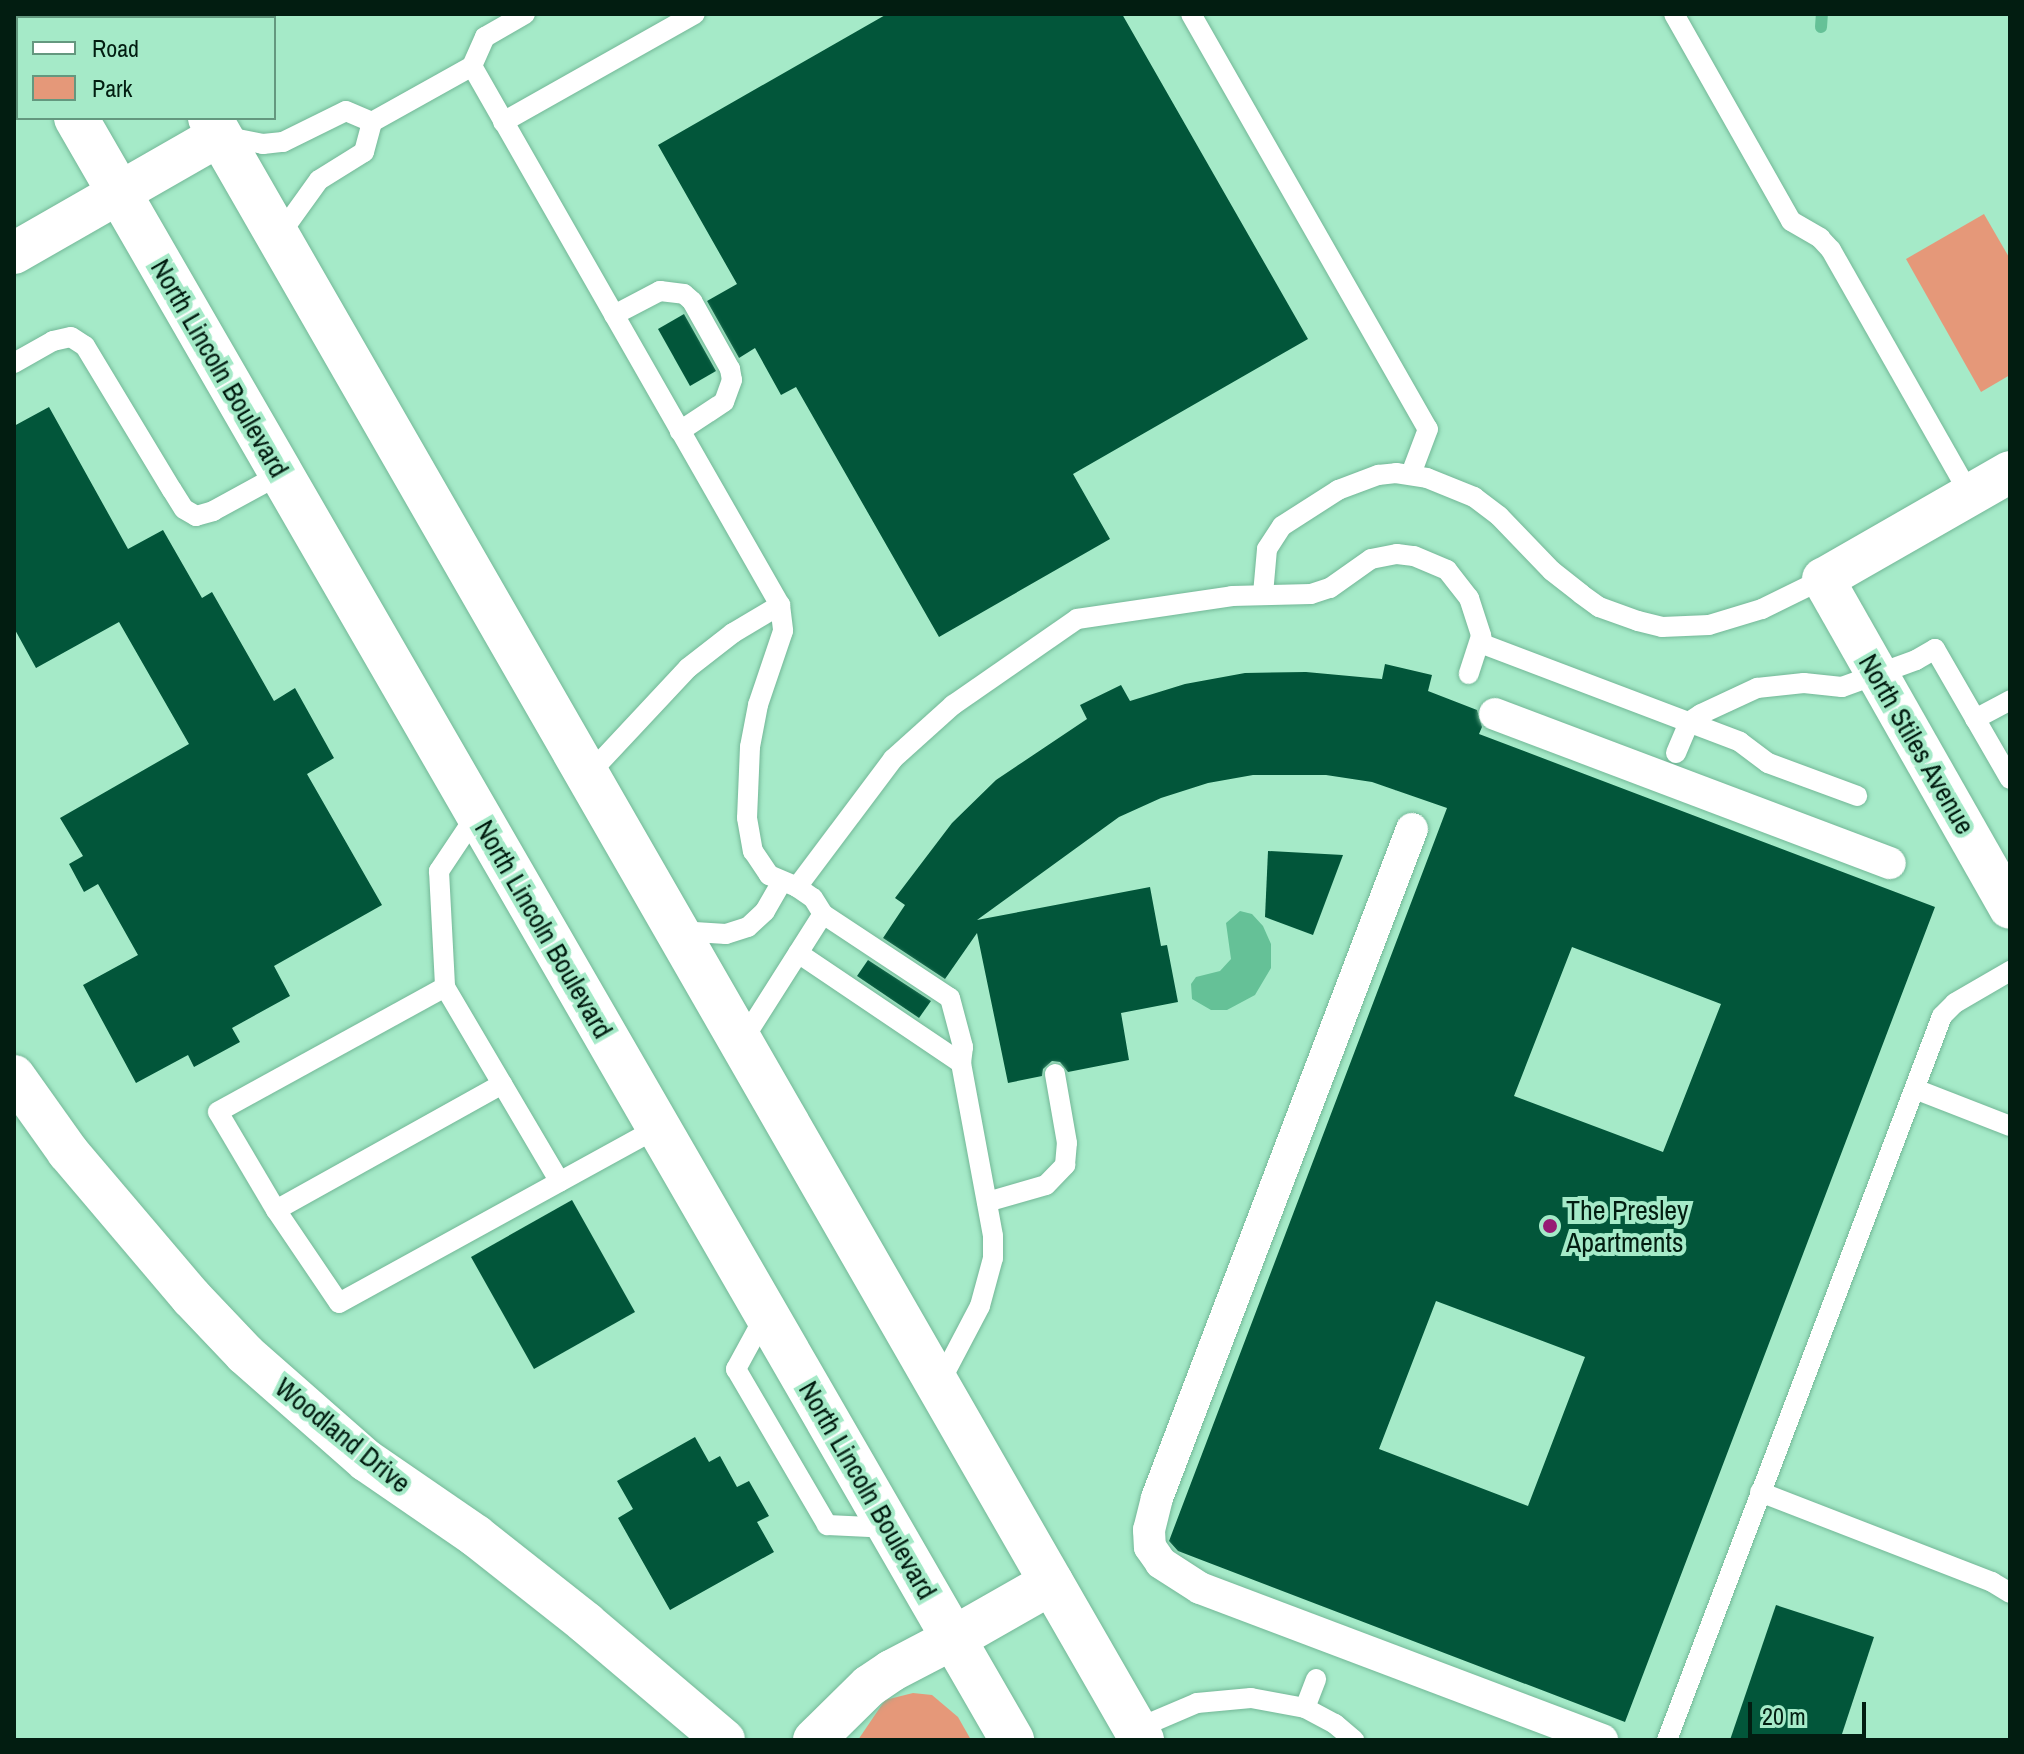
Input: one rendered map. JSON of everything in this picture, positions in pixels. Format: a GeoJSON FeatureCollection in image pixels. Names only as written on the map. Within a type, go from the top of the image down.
{"type":"FeatureCollection","features":[{"type":"Feature","properties":{"kind":"main road","name":"North Lincoln Boulevard"},"geometry":{"type":"LineString","coordinates":[[77,120],[1012,1740]]}},
{"type":"Feature","properties":{"kind":"main road"},"geometry":{"type":"LineString","coordinates":[[215,126],[1139,1735]]}},
{"type":"Feature","properties":{"kind":"main road"},"geometry":{"type":"LineString","coordinates":[[954,1638],[1051,1583]]}},
{"type":"Feature","properties":{"kind":"street"},"geometry":{"type":"LineString","coordinates":[[14,253],[120,192],[215,126]]}},
{"type":"Feature","properties":{"kind":"street"},"geometry":{"type":"LineString","coordinates":[[1823,579],[2010,472]]}},
{"type":"Feature","properties":{"kind":"street","name":"North Stiles Avenue"},"geometry":{"type":"LineString","coordinates":[[1823,579],[2010,908]]}},
{"type":"Feature","properties":{"kind":"street"},"geometry":{"type":"LineString","coordinates":[[1495,714],[1890,863]]}},
{"type":"Feature","properties":{"kind":"street"},"geometry":{"type":"LineString","coordinates":[[1412,829],[1157,1498],[1149,1530],[1150,1547],[1161,1563],[1200,1588],[1602,1740]]}},
{"type":"Feature","properties":{"kind":"street","name":"Woodland Drive"},"geometry":{"type":"LineString","coordinates":[[14,1076],[68,1152],[191,1297],[245,1354],[367,1461],[500,1555],[724,1740]]}},
{"type":"Feature","properties":{"kind":"street"},"geometry":{"type":"LineString","coordinates":[[814,1740],[869,1686],[954,1638]]}},
{"type":"Feature","properties":{"kind":"lane"},"geometry":{"type":"LineString","coordinates":[[278,237],[319,180],[364,152],[372,122],[472,66],[485,37],[525,14]]}},
{"type":"Feature","properties":{"kind":"lane"},"geometry":{"type":"LineString","coordinates":[[503,122],[695,14]]}},
{"type":"Feature","properties":{"kind":"lane"},"geometry":{"type":"LineString","coordinates":[[1191,14],[1428,429],[1411,474]]}},
{"type":"Feature","properties":{"kind":"lane"},"geometry":{"type":"LineString","coordinates":[[1674,14],[1791,221],[1820,238],[1831,250],[1970,495]]}},
{"type":"Feature","properties":{"kind":"lane"},"geometry":{"type":"LineString","coordinates":[[472,66],[780,605],[783,631],[758,705],[747,778],[748,831],[753,851],[769,875],[813,898],[823,914],[950,998],[963,1047],[961,1063],[993,1236],[989,1281],[969,1331],[938,1386]]}},
{"type":"Feature","properties":{"kind":"lane"},"geometry":{"type":"LineString","coordinates":[[215,126],[263,144],[283,142],[346,111],[372,122]]}},
{"type":"Feature","properties":{"kind":"lane"},"geometry":{"type":"LineString","coordinates":[[614,315],[660,291],[684,294],[692,301],[730,369],[732,380],[724,402],[680,431]]}},
{"type":"Feature","properties":{"kind":"lane"},"geometry":{"type":"LineString","coordinates":[[14,363],[53,341],[71,337],[85,346],[184,509],[196,516],[213,511],[281,474]]}},
{"type":"Feature","properties":{"kind":"lane"},"geometry":{"type":"LineString","coordinates":[[1263,594],[1267,549],[1282,526],[1350,485],[1387,473],[1411,474],[1474,497],[1599,607],[1662,627],[1709,625],[1762,609],[1823,579]]}},
{"type":"Feature","properties":{"kind":"lane"},"geometry":{"type":"LineString","coordinates":[[677,931],[726,934],[748,927],[790,884],[893,759],[953,705],[1034,651],[1063,625],[1100,613],[1137,612],[1201,600],[1318,593],[1371,559],[1397,554],[1414,556],[1440,565],[1459,582],[1477,615],[1480,643],[1469,674]]}},
{"type":"Feature","properties":{"kind":"lane"},"geometry":{"type":"LineString","coordinates":[[587,776],[688,668],[733,633],[780,605]]}},
{"type":"Feature","properties":{"kind":"lane"},"geometry":{"type":"LineString","coordinates":[[1480,643],[1740,742],[1768,763],[1857,796]]}},
{"type":"Feature","properties":{"kind":"lane"},"geometry":{"type":"LineString","coordinates":[[1676,753],[1689,722],[1757,688],[1804,683],[1842,687],[1935,649],[2010,779]]}},
{"type":"Feature","properties":{"kind":"lane"},"geometry":{"type":"LineString","coordinates":[[1975,719],[2010,700]]}},
{"type":"Feature","properties":{"kind":"lane"},"geometry":{"type":"LineString","coordinates":[[477,814],[439,871],[445,987],[560,1182]]}},
{"type":"Feature","properties":{"kind":"lane"},"geometry":{"type":"LineString","coordinates":[[741,1043],[823,914]]}},
{"type":"Feature","properties":{"kind":"lane"},"geometry":{"type":"LineString","coordinates":[[798,953],[961,1063]]}},
{"type":"Feature","properties":{"kind":"lane"},"geometry":{"type":"LineString","coordinates":[[1667,1740],[1947,1009],[2010,971]]}},
{"type":"Feature","properties":{"kind":"lane"},"geometry":{"type":"LineString","coordinates":[[445,987],[218,1112],[276,1210],[339,1303],[659,1127]]}},
{"type":"Feature","properties":{"kind":"lane"},"geometry":{"type":"LineString","coordinates":[[987,1202],[1046,1185],[1065,1165],[1067,1143],[1055,1074]]}},
{"type":"Feature","properties":{"kind":"lane"},"geometry":{"type":"LineString","coordinates":[[276,1210],[502,1084]]}},
{"type":"Feature","properties":{"kind":"lane"},"geometry":{"type":"LineString","coordinates":[[1915,1089],[2010,1126]]}},
{"type":"Feature","properties":{"kind":"lane"},"geometry":{"type":"LineString","coordinates":[[1760,1492],[1992,1582],[2010,1593]]}},
{"type":"Feature","properties":{"kind":"lane"},"geometry":{"type":"LineString","coordinates":[[1305,1708],[1316,1679]]}},
{"type":"Feature","properties":{"kind":"lane"},"geometry":{"type":"LineString","coordinates":[[1139,1735],[1197,1703],[1225,1699],[1280,1702],[1305,1708],[1335,1724],[1354,1740]]}},
{"type":"Feature","properties":{"kind":"green space"},"geometry":{"type":"Polygon","coordinates":[[[1984,214],[2010,259],[2010,375],[1981,392],[1906,259],[1984,214]]]}},
{"type":"Feature","properties":{"kind":"green space"},"geometry":{"type":"Polygon","coordinates":[[[913,1693],[932,1695],[958,1717],[971,1740],[858,1740],[885,1700],[913,1693]]]}},
{"type":"Feature","properties":{"kind":"shaded area"},"geometry":{"type":"Polygon","coordinates":[[[1240,911],[1252,914],[1263,926],[1271,944],[1271,968],[1255,995],[1227,1010],[1211,1010],[1192,999],[1191,984],[1196,977],[1220,971],[1231,959],[1226,923],[1240,911]]]}},
{"type":"Feature","properties":{"kind":"building"},"geometry":{"type":"Polygon","coordinates":[[[887,14],[1122,14],[1308,339],[1073,474],[1110,539],[939,637],[796,387],[781,395],[755,348],[739,358],[707,301],[737,284],[658,145],[887,14]]]}},
{"type":"Feature","properties":{"kind":"building"},"geometry":{"type":"Polygon","coordinates":[[[684,314],[716,371],[690,386],[658,329],[684,314]]]}},
{"type":"Feature","properties":{"kind":"building"},"geometry":{"type":"Polygon","coordinates":[[[49,407],[128,549],[163,530],[202,598],[212,592],[274,701],[295,688],[334,758],[307,774],[382,905],[274,966],[290,996],[232,1028],[240,1042],[194,1067],[188,1055],[136,1083],[83,985],[138,955],[98,884],[84,892],[69,864],[83,856],[60,818],[189,744],[119,622],[36,668],[14,628],[14,426],[49,407]]]}},
{"type":"Feature","properties":{"kind":"building","name":"The Presley Apartments"},"geometry":{"type":"Polygon","coordinates":[[[1385,664],[1432,675],[1428,691],[1477,710],[1482,727],[1479,734],[1935,907],[1625,1722],[1178,1551],[1169,1541],[1447,808],[1372,782],[1326,775],[1253,775],[1208,783],[1161,798],[1119,817],[977,920],[1150,887],[1161,946],[1167,945],[1178,1002],[1121,1013],[1129,1060],[1068,1072],[1060,1062],[1052,1061],[1043,1069],[1042,1076],[1008,1083],[977,933],[945,979],[883,938],[905,905],[895,898],[952,823],[996,780],[1087,719],[1080,705],[1121,685],[1130,701],[1185,684],[1245,673],[1306,672],[1382,679],[1385,664]],[[1572,947],[1514,1096],[1663,1152],[1721,1004],[1572,947]],[[1436,1301],[1379,1449],[1528,1506],[1585,1357],[1436,1301]]]}},
{"type":"Feature","properties":{"kind":"building"},"geometry":{"type":"Polygon","coordinates":[[[1268,851],[1343,855],[1313,935],[1265,917],[1268,851]]]}},
{"type":"Feature","properties":{"kind":"building"},"geometry":{"type":"Polygon","coordinates":[[[868,960],[931,1001],[919,1018],[857,976],[868,960]]]}},
{"type":"Feature","properties":{"kind":"building"},"geometry":{"type":"Polygon","coordinates":[[[572,1200],[635,1312],[534,1369],[471,1257],[572,1200]]]}},
{"type":"Feature","properties":{"kind":"building"},"geometry":{"type":"Polygon","coordinates":[[[695,1437],[709,1462],[720,1456],[737,1487],[749,1481],[769,1516],[757,1522],[774,1552],[670,1610],[618,1518],[633,1509],[617,1481],[695,1437]]]}},
{"type":"Feature","properties":{"kind":"building"},"geometry":{"type":"Polygon","coordinates":[[[1776,1605],[1874,1637],[1840,1740],[1730,1740],[1776,1605]]]}},
{"type":"Feature","properties":{"kind":"waterway"},"geometry":{"type":"LineString","coordinates":[[1821,27],[1822,14]]}},
{"type":"Feature","properties":{"kind":"place","name":"The Presley Apartments"},"geometry":{"type":"Point","coordinates":[1550,1226]}}]}
